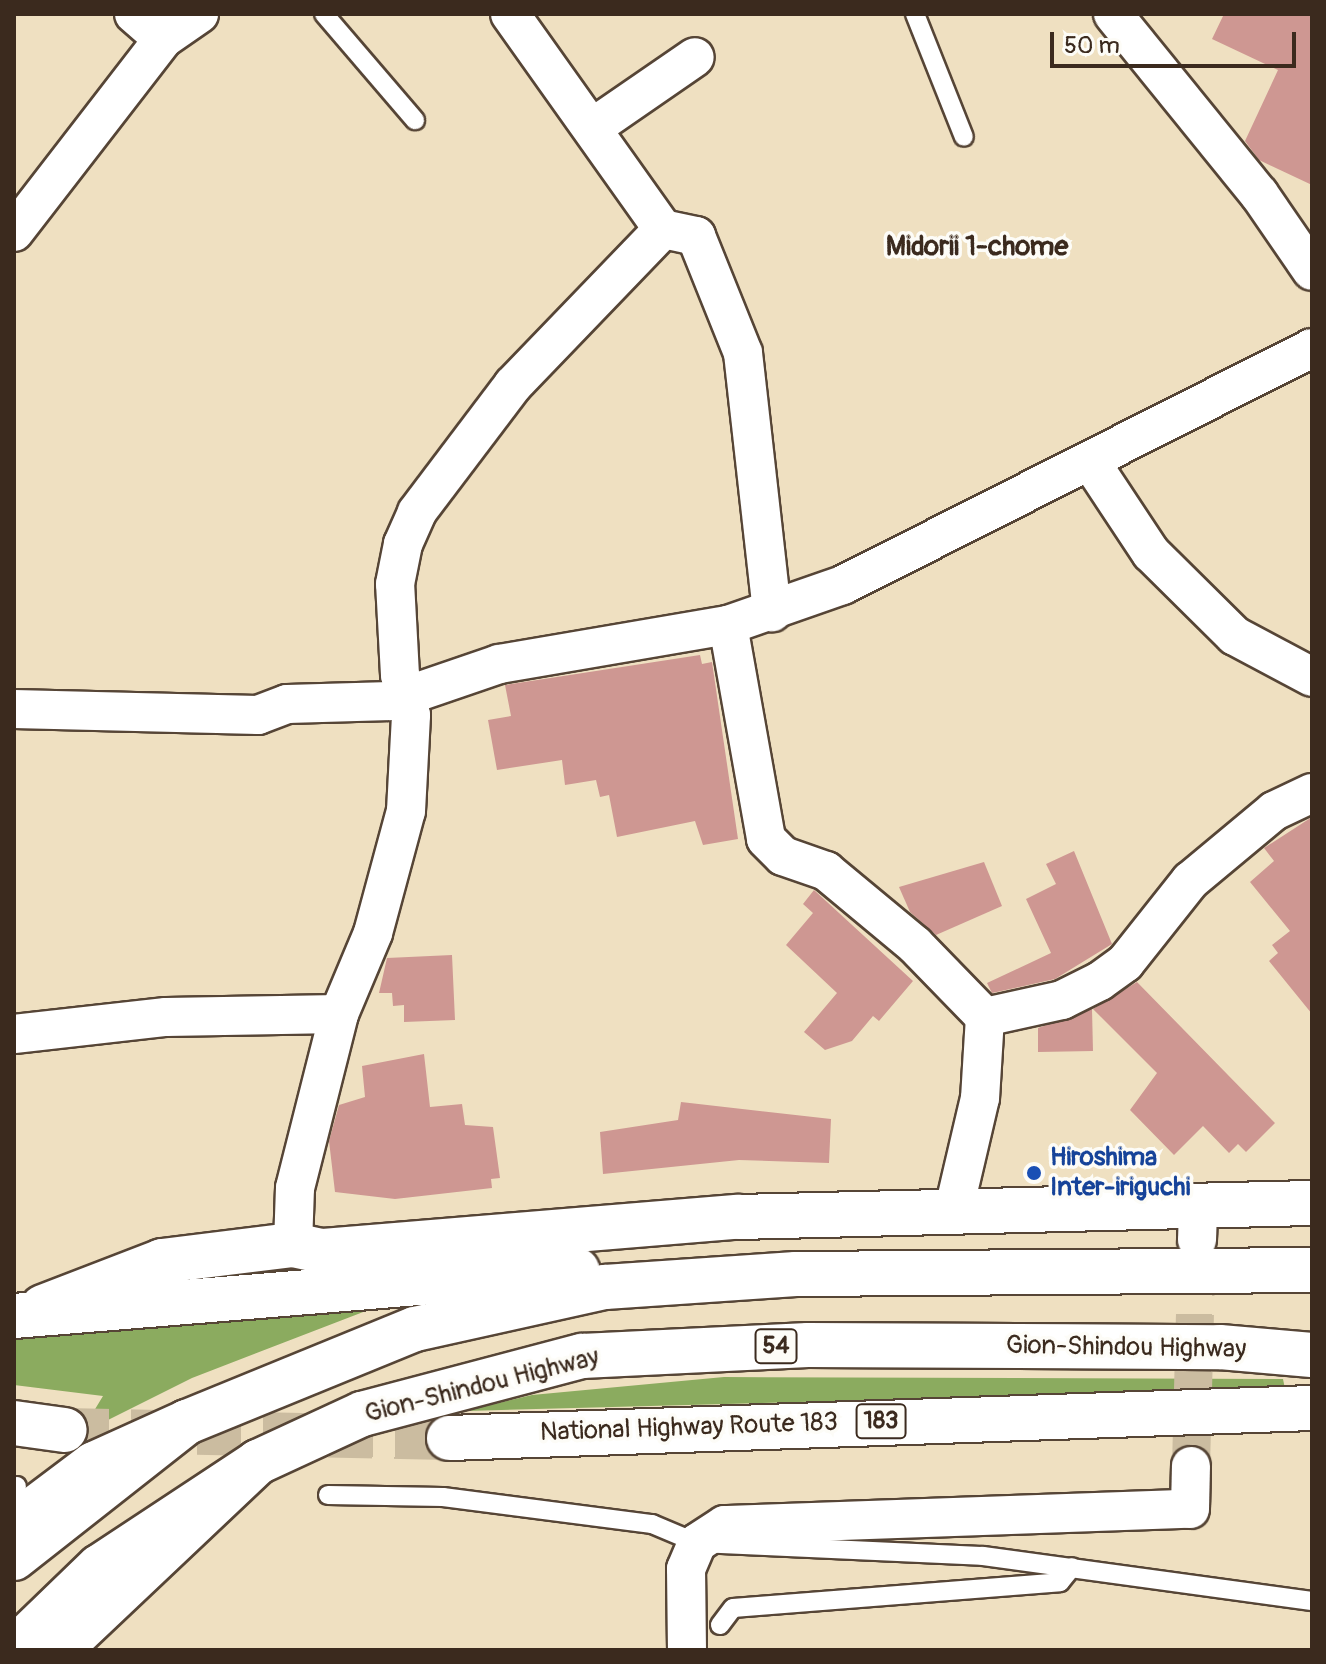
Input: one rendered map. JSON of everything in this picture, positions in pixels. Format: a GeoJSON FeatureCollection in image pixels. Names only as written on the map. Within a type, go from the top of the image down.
{"type":"FeatureCollection","features":[{"type":"Feature","properties":{"kind":"main road"},"geometry":{"type":"LineString","coordinates":[[14,1315],[84,1297],[162,1261],[293,1245],[321,1251],[738,1217],[953,1213],[1198,1223],[1312,1203]]}},
{"type":"Feature","properties":{"kind":"main road"},"geometry":{"type":"LineString","coordinates":[[14,1315],[564,1270],[796,1274],[1312,1270]]}},
{"type":"Feature","properties":{"kind":"main road"},"geometry":{"type":"LineString","coordinates":[[15,1499],[187,1422],[415,1329],[605,1287],[796,1274]]}},
{"type":"Feature","properties":{"kind":"main road","name":"Gion-Shindou Highway"},"geometry":{"type":"LineString","coordinates":[[117,1569],[258,1462],[362,1414],[582,1356],[808,1345],[1220,1347],[1312,1355]]}},
{"type":"Feature","properties":{"kind":"main road","name":"National Highway Route 183"},"geometry":{"type":"LineString","coordinates":[[449,1438],[1312,1408]]}},
{"type":"Feature","properties":{"kind":"main road"},"geometry":{"type":"LineString","coordinates":[[14,1558],[187,1422]]}},
{"type":"Feature","properties":{"kind":"main road"},"geometry":{"type":"LineString","coordinates":[[14,1423],[65,1430]]}},
{"type":"Feature","properties":{"kind":"main road"},"geometry":{"type":"LineString","coordinates":[[14,1649],[117,1569]]}},
{"type":"Feature","properties":{"kind":"main road"},"geometry":{"type":"LineString","coordinates":[[59,1650],[117,1569]]}},
{"type":"Feature","properties":{"kind":"street"},"geometry":{"type":"LineString","coordinates":[[134,14],[163,39]]}},
{"type":"Feature","properties":{"kind":"street"},"geometry":{"type":"LineString","coordinates":[[14,232],[163,39],[199,14]]}},
{"type":"Feature","properties":{"kind":"street"},"geometry":{"type":"LineString","coordinates":[[510,14],[595,126],[663,229],[696,236],[743,353],[772,612]]}},
{"type":"Feature","properties":{"kind":"street"},"geometry":{"type":"LineString","coordinates":[[1113,14],[1259,194],[1312,271]]}},
{"type":"Feature","properties":{"kind":"street"},"geometry":{"type":"LineString","coordinates":[[595,126],[695,57]]}},
{"type":"Feature","properties":{"kind":"street"},"geometry":{"type":"LineString","coordinates":[[293,1245],[295,1188],[339,1014],[373,933],[406,811],[407,697],[395,584],[417,512],[513,385],[663,229]]}},
{"type":"Feature","properties":{"kind":"street"},"geometry":{"type":"LineString","coordinates":[[14,709],[258,715],[287,704],[407,697],[499,664],[728,625],[772,612],[1092,464],[1312,348]]}},
{"type":"Feature","properties":{"kind":"street"},"geometry":{"type":"LineString","coordinates":[[1092,464],[1151,553],[1235,636],[1312,677]]}},
{"type":"Feature","properties":{"kind":"street"},"geometry":{"type":"LineString","coordinates":[[728,625],[766,839],[783,856],[826,871],[915,945],[985,1017],[980,1098],[953,1213]]}},
{"type":"Feature","properties":{"kind":"street"},"geometry":{"type":"LineString","coordinates":[[985,1017],[1062,1000],[1100,981],[1125,963],[1190,881],[1274,811],[1312,793]]}},
{"type":"Feature","properties":{"kind":"street"},"geometry":{"type":"LineString","coordinates":[[14,1034],[166,1017],[339,1014]]}},
{"type":"Feature","properties":{"kind":"street"},"geometry":{"type":"LineString","coordinates":[[687,1650],[691,1556],[725,1525],[773,1518],[1190,1509],[1191,1466]]}},
{"type":"Feature","properties":{"kind":"lane"},"geometry":{"type":"LineString","coordinates":[[324,14],[415,120]]}},
{"type":"Feature","properties":{"kind":"lane"},"geometry":{"type":"LineString","coordinates":[[915,14],[964,137]]}},
{"type":"Feature","properties":{"kind":"lane"},"geometry":{"type":"LineString","coordinates":[[328,1495],[443,1497],[652,1524],[691,1556],[1072,1567],[1312,1601]]}},
{"type":"Feature","properties":{"kind":"lane"},"geometry":{"type":"LineString","coordinates":[[720,1625],[733,1608],[1060,1582],[1072,1567]]}},
{"type":"Feature","properties":{"kind":"green space"},"geometry":{"type":"Polygon","coordinates":[[[384,1304],[192,1378],[80,1434],[103,1396],[14,1385],[14,1337],[384,1304]]]}},
{"type":"Feature","properties":{"kind":"green space"},"geometry":{"type":"Polygon","coordinates":[[[724,1377],[1283,1379],[1285,1389],[466,1411],[532,1395],[724,1377]]]}},
{"type":"Feature","properties":{"kind":"building"},"geometry":{"type":"Polygon","coordinates":[[[1224,14],[1312,14],[1312,185],[1259,160],[1245,141],[1278,70],[1212,39],[1224,14]]]}},
{"type":"Feature","properties":{"kind":"building"},"geometry":{"type":"Polygon","coordinates":[[[700,655],[702,664],[712,662],[738,839],[703,845],[695,821],[617,837],[609,795],[600,797],[596,780],[565,785],[562,760],[497,770],[488,720],[511,716],[505,685],[700,655]]]}},
{"type":"Feature","properties":{"kind":"building"},"geometry":{"type":"Polygon","coordinates":[[[1312,817],[1312,1014],[1269,961],[1278,953],[1272,945],[1290,931],[1250,882],[1274,861],[1264,848],[1312,817]]]}},
{"type":"Feature","properties":{"kind":"building"},"geometry":{"type":"Polygon","coordinates":[[[1074,851],[1112,944],[1055,979],[992,993],[987,983],[1051,953],[1026,899],[1056,884],[1046,864],[1074,851]]]}},
{"type":"Feature","properties":{"kind":"building"},"geometry":{"type":"Polygon","coordinates":[[[984,862],[1002,906],[936,935],[910,912],[899,887],[984,862]]]}},
{"type":"Feature","properties":{"kind":"building"},"geometry":{"type":"Polygon","coordinates":[[[814,890],[913,981],[879,1021],[873,1016],[852,1041],[825,1050],[804,1032],[837,993],[786,945],[813,913],[803,904],[814,890]]]}},
{"type":"Feature","properties":{"kind":"building"},"geometry":{"type":"Polygon","coordinates":[[[452,955],[455,1020],[404,1022],[404,1005],[393,1006],[392,993],[379,993],[387,958],[452,955]]]}},
{"type":"Feature","properties":{"kind":"building"},"geometry":{"type":"Polygon","coordinates":[[[1137,982],[1275,1123],[1246,1152],[1238,1144],[1229,1153],[1203,1126],[1174,1155],[1130,1110],[1157,1073],[1093,1009],[1137,982]]]}},
{"type":"Feature","properties":{"kind":"building"},"geometry":{"type":"Polygon","coordinates":[[[1092,1009],[1093,1051],[1038,1052],[1038,1028],[1092,1009]]]}},
{"type":"Feature","properties":{"kind":"building"},"geometry":{"type":"Polygon","coordinates":[[[424,1054],[430,1107],[462,1104],[465,1125],[493,1127],[500,1178],[491,1179],[492,1188],[395,1199],[335,1192],[329,1141],[339,1105],[365,1097],[362,1066],[424,1054]]]}},
{"type":"Feature","properties":{"kind":"building"},"geometry":{"type":"Polygon","coordinates":[[[681,1102],[831,1119],[829,1163],[739,1160],[603,1174],[600,1132],[678,1120],[681,1102]]]}},
{"type":"Feature","properties":{"kind":"tunnel"},"geometry":{"type":"LineString","coordinates":[[1191,1466],[1197,1243]]}},
{"type":"Feature","properties":{"kind":"tunnel"},"geometry":{"type":"LineString","coordinates":[[65,1430],[449,1438]]}},
{"type":"Feature","properties":{"kind":"place","name":"Hiroshima Inter-iriguchi"},"geometry":{"type":"Point","coordinates":[1034,1173]}},
{"type":"Feature","properties":{"kind":"district","name":"Midorii 1-chome"},"geometry":{"type":"Point","coordinates":[977,247]}}]}
